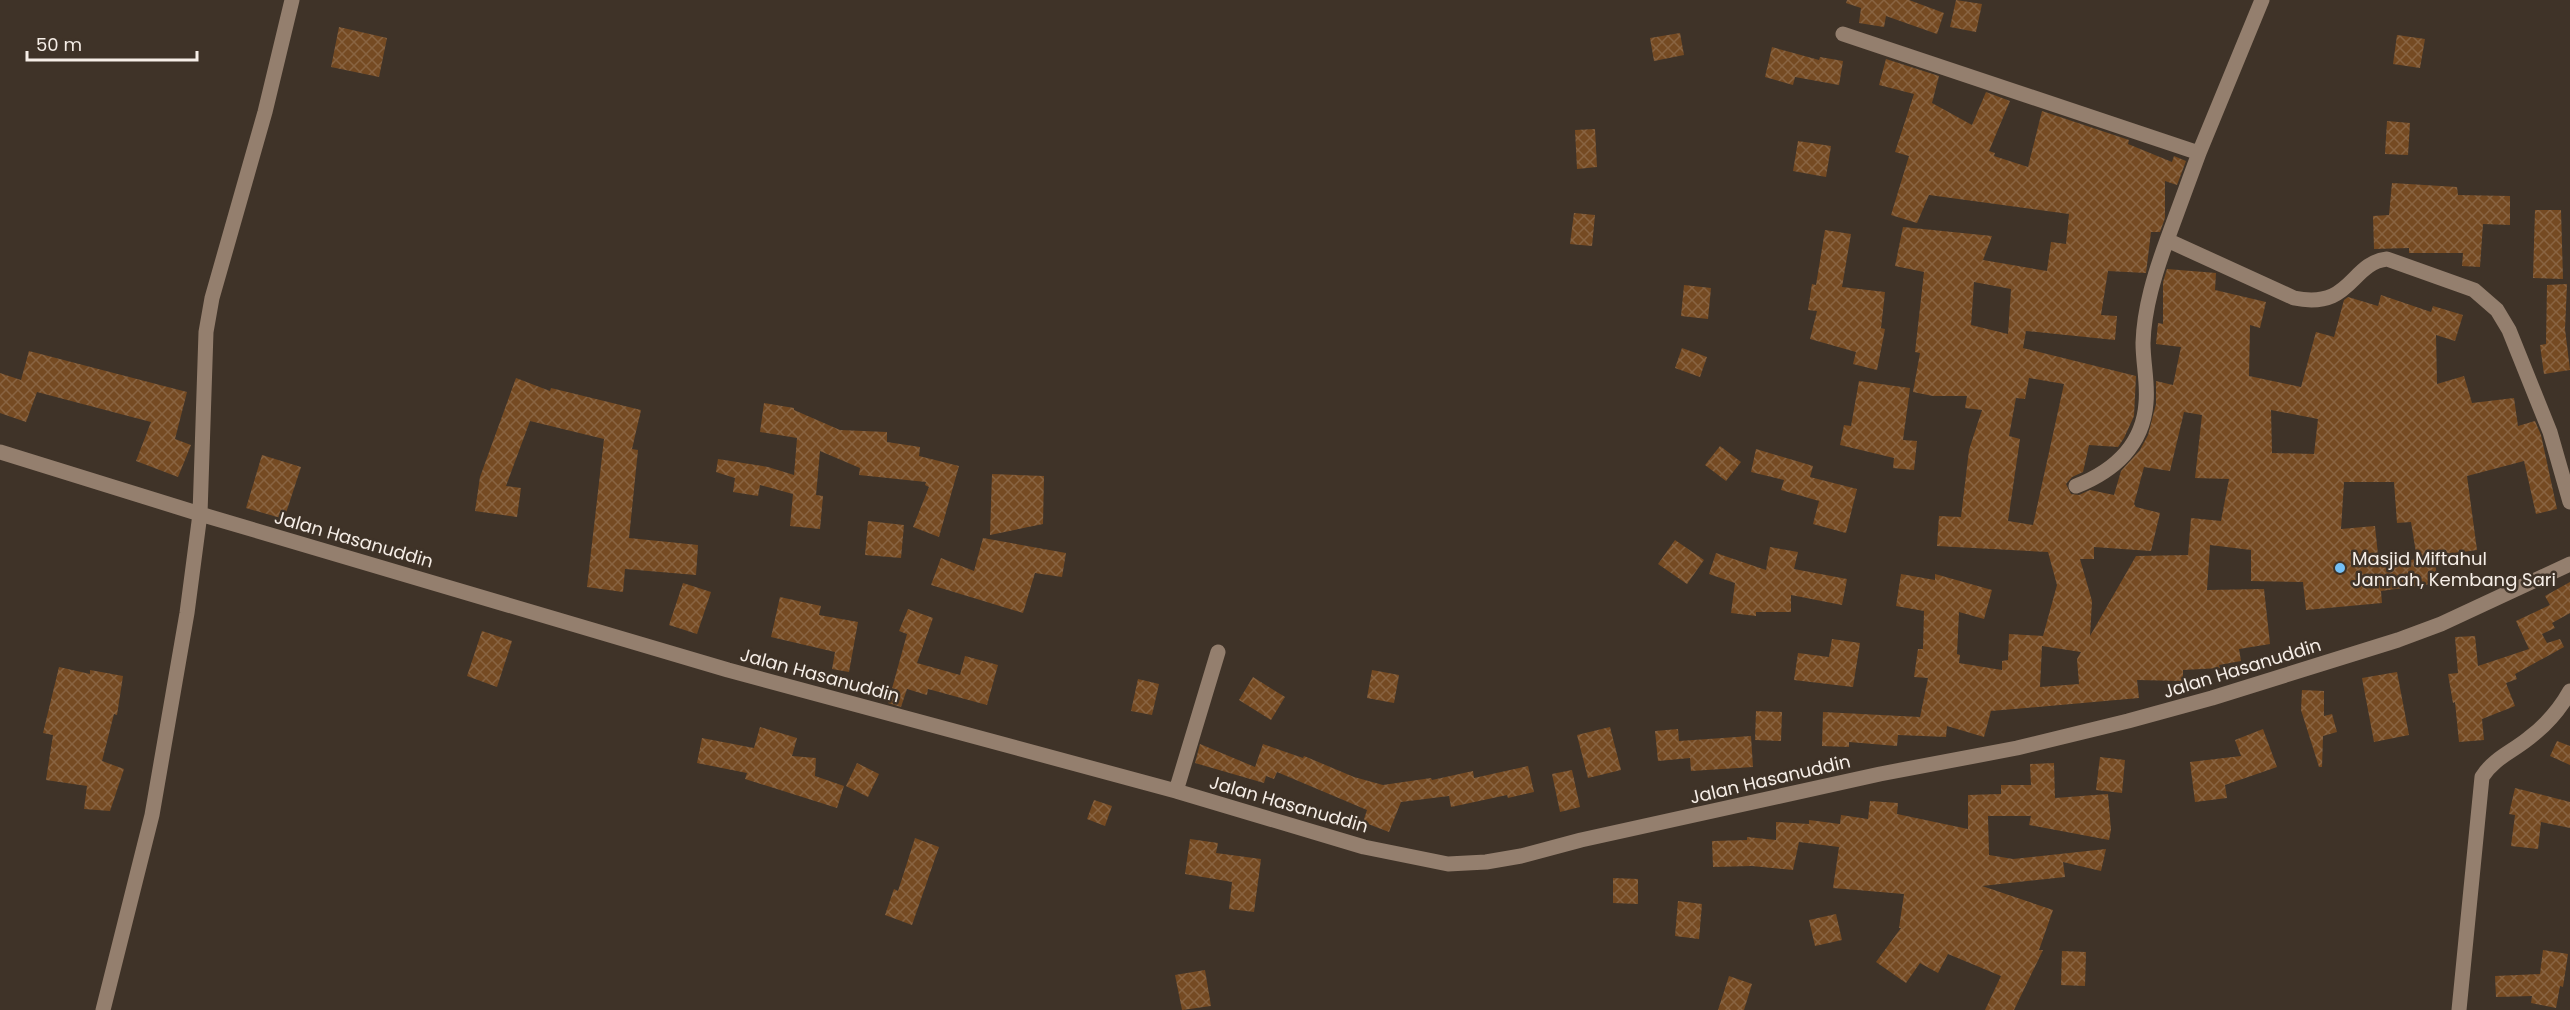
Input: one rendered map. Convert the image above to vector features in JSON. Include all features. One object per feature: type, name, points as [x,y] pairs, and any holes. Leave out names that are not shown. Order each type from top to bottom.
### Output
[{"type":"street","points":[[103,1010],[152,815],[187,613],[200,514],[206,332],[212,298],[265,112],[292,0]]},
{"type":"street","points":[[2076,486],[2101,474],[2123,457],[2131,449],[2143,421],[2146,403],[2143,344],[2146,316],[2156,270],[2199,153],[2262,0]]},
{"type":"street","points":[[1843,34],[2199,153]]},
{"type":"street","points":[[2167,240],[2294,298],[2310,301],[2338,294],[2376,261],[2387,259],[2474,290],[2497,310],[2509,330],[2550,432],[2570,502]]},
{"type":"street","name":"Jalan Hasanuddin","points":[[0,452],[200,514],[728,670],[1176,791],[1364,847],[1448,864],[1486,862],[1521,856],[1581,840],[1880,774],[2017,748],[2128,721],[2398,640],[2495,600],[2570,564]]},
{"type":"street","points":[[1176,791],[1218,652]]},
{"type":"street","points":[[2459,1010],[2482,777],[2490,765],[2529,739],[2554,715],[2570,691]]},
{"type":"building","points":[[1847,0],[1909,0],[1944,13],[1937,34],[1886,16],[1884,27],[1859,23],[1861,8],[1846,3]]},
{"type":"building","points":[[1956,0],[1982,4],[1976,32],[1950,27]]},
{"type":"building","points":[[339,27],[387,38],[379,77],[331,67]]},
{"type":"building","points":[[1680,33],[1684,55],[1654,61],[1650,38]]},
{"type":"building","points":[[2397,35],[2425,39],[2420,68],[2393,64]]},
{"type":"building","points":[[1772,47],[1819,60],[1820,57],[1843,61],[1839,85],[1795,77],[1793,85],[1765,77]]},
{"type":"building","points":[[1886,59],[1939,76],[1932,103],[1972,125],[1986,92],[2010,101],[1989,151],[1995,153],[1994,156],[2028,167],[2042,111],[2129,140],[2128,144],[2172,162],[2174,156],[2186,161],[2177,185],[2165,181],[2165,218],[2160,232],[2151,232],[2146,273],[2108,271],[2101,315],[2117,316],[2115,340],[2026,331],[2023,348],[2136,376],[2134,416],[2124,438],[2118,447],[2089,445],[2083,472],[2072,477],[2066,484],[2071,494],[2079,495],[2090,490],[2114,495],[2121,471],[2140,450],[2148,435],[2156,404],[2156,381],[2173,385],[2181,347],[2156,344],[2158,323],[2163,324],[2163,282],[2167,269],[2216,273],[2215,290],[2266,302],[2260,328],[2250,325],[2249,376],[2301,387],[2316,332],[2334,337],[2344,300],[2348,297],[2378,306],[2381,295],[2431,312],[2433,306],[2463,315],[2455,341],[2436,335],[2437,384],[2464,376],[2472,403],[2514,398],[2518,426],[2535,421],[2541,435],[2557,509],[2536,514],[2524,461],[2467,476],[2477,550],[2434,556],[2438,583],[2381,591],[2382,603],[2306,610],[2303,582],[2251,581],[2251,550],[2210,545],[2207,590],[2264,589],[2270,644],[2239,649],[2241,661],[2219,665],[2220,668],[2183,670],[2183,681],[2137,680],[2139,698],[1991,711],[1984,737],[1947,726],[1946,737],[1898,735],[1897,746],[1849,742],[1849,747],[1822,746],[1823,712],[1920,717],[1928,678],[1914,677],[1918,649],[1923,649],[1924,611],[1896,606],[1901,574],[1935,580],[1935,574],[1992,590],[1984,619],[1959,612],[1957,654],[1960,655],[1959,663],[2002,670],[2002,661],[2008,660],[2009,634],[2043,636],[2057,585],[2048,552],[1937,546],[1939,516],[1961,517],[1969,450],[1982,410],[1965,408],[1967,396],[1933,396],[1913,392],[1920,353],[1915,352],[1924,272],[1895,266],[1903,227],[1992,236],[1983,260],[2047,271],[2051,242],[2066,244],[2069,214],[1929,195],[1917,223],[1891,215],[1909,156],[1895,152],[1914,94],[1879,85]],"holes":[[[1974,282],[2011,289],[2008,334],[1971,325]],[[2029,378],[2064,384],[2033,525],[2008,521],[2020,439],[2009,436],[2016,398],[2025,399]],[[2271,410],[2318,419],[2314,454],[2272,453]],[[2184,412],[2202,415],[2195,478],[2229,479],[2221,521],[2191,518],[2188,555],[2136,556],[2090,636],[2092,601],[2080,559],[2094,559],[2094,547],[2151,551],[2160,513],[2136,507],[2134,504],[2144,467],[2170,471]],[[2344,482],[2394,482],[2397,523],[2411,522],[2417,559],[2379,565],[2375,526],[2341,529]],[[2042,646],[2081,652],[2077,659],[2079,684],[2040,687]]]},
{"type":"building","points":[[2387,121],[2410,123],[2408,155],[2385,154]]},
{"type":"building","points":[[1595,129],[1597,167],[1577,169],[1575,130]]},
{"type":"building","points":[[1798,141],[1831,146],[1826,177],[1793,171]]},
{"type":"building","points":[[2392,183],[2457,187],[2458,195],[2510,196],[2510,225],[2483,224],[2480,267],[2462,266],[2463,253],[2409,253],[2409,248],[2374,249],[2373,216],[2389,215]]},
{"type":"building","points":[[2535,210],[2561,210],[2563,279],[2533,278]]},
{"type":"building","points":[[1574,213],[1595,215],[1592,246],[1570,244]]},
{"type":"building","points":[[1825,230],[1851,234],[1842,287],[1885,292],[1881,328],[1885,329],[1877,370],[1853,364],[1856,352],[1810,339],[1817,311],[1808,310],[1812,284],[1816,285]]},
{"type":"building","points":[[2567,284],[2565,329],[2570,370],[2544,374],[2540,345],[2546,344],[2547,285]]},
{"type":"building","points":[[1684,285],[1711,288],[1708,319],[1681,316]]},
{"type":"building","points":[[1682,348],[1707,357],[1700,377],[1675,368]]},
{"type":"building","points":[[29,351],[187,392],[175,439],[191,445],[178,477],[136,461],[151,422],[37,392],[26,422],[0,413],[0,373],[21,380]]},
{"type":"building","points":[[516,378],[550,391],[551,388],[641,410],[632,449],[638,450],[629,538],[698,545],[696,575],[625,569],[623,592],[587,587],[604,439],[530,421],[506,486],[521,488],[517,517],[475,511],[480,477]]},
{"type":"building","points":[[1859,381],[1910,388],[1903,440],[1917,441],[1914,470],[1893,468],[1894,458],[1840,445],[1844,425],[1851,426]]},
{"type":"building","points":[[764,403],[794,408],[794,410],[840,430],[887,432],[887,442],[920,447],[919,456],[959,466],[939,537],[913,527],[929,487],[925,485],[926,482],[859,475],[860,468],[820,451],[816,495],[823,496],[820,529],[790,526],[793,494],[760,485],[758,496],[733,492],[735,478],[716,472],[718,459],[768,467],[794,475],[797,438],[760,432]]},
{"type":"building","points":[[1720,446],[1741,462],[1726,481],[1705,465]]},
{"type":"building","points":[[1756,449],[1813,466],[1810,477],[1857,489],[1846,533],[1813,524],[1819,501],[1781,490],[1784,480],[1751,472]]},
{"type":"building","points":[[262,455],[301,467],[284,519],[246,508]]},
{"type":"building","points":[[992,474],[1044,476],[1043,524],[990,535]]},
{"type":"building","points":[[868,521],[904,525],[901,558],[865,555]]},
{"type":"building","points":[[983,538],[1066,553],[1062,577],[1035,573],[1023,613],[931,585],[941,558],[974,571]]},
{"type":"building","points":[[1675,540],[1704,560],[1687,584],[1658,564]]},
{"type":"building","points":[[1770,547],[1798,552],[1794,569],[1847,579],[1842,605],[1791,595],[1791,612],[1756,612],[1756,616],[1731,613],[1735,583],[1709,574],[1716,553],[1766,570]]},
{"type":"building","points":[[2570,582],[2570,613],[2552,623],[2555,628],[2542,634],[2547,643],[2560,639],[2564,647],[2515,674],[2517,679],[2506,683],[2515,706],[2482,719],[2484,740],[2459,742],[2455,702],[2453,703],[2448,674],[2458,673],[2455,637],[2475,636],[2478,666],[2529,649],[2516,621],[2550,605],[2545,596]]},
{"type":"building","points":[[683,583],[711,592],[697,634],[669,625]]},
{"type":"building","points":[[780,597],[821,606],[819,615],[858,622],[849,672],[832,669],[835,652],[771,637]]},
{"type":"building","points":[[908,609],[933,618],[917,663],[960,675],[965,656],[998,665],[987,705],[928,689],[927,695],[907,689],[901,707],[888,703],[907,634],[899,631]]},
{"type":"building","points":[[482,631],[512,641],[497,687],[467,676]]},
{"type":"building","points":[[1832,639],[1860,643],[1853,687],[1794,680],[1798,653],[1829,657]]},
{"type":"building","points":[[59,667],[90,674],[90,670],[123,676],[117,715],[114,714],[102,761],[124,769],[110,811],[84,809],[87,786],[46,780],[53,735],[43,733]]},
{"type":"building","points":[[1372,670],[1399,675],[1394,703],[1367,698]]},
{"type":"building","points":[[2397,672],[2409,735],[2374,742],[2362,678]]},
{"type":"building","points":[[1253,677],[1285,697],[1271,720],[1239,700]]},
{"type":"building","points":[[1138,679],[1159,684],[1152,715],[1131,711]]},
{"type":"building","points":[[2302,690],[2324,691],[2324,716],[2332,714],[2337,732],[2323,736],[2322,767],[2319,767],[2301,710]]},
{"type":"building","points":[[1756,711],[1782,712],[1781,741],[1755,740]]},
{"type":"building","points":[[760,727],[797,738],[792,756],[816,758],[815,776],[844,786],[837,808],[745,779],[747,773],[697,763],[702,738],[754,748]]},
{"type":"building","points":[[1610,727],[1621,770],[1588,778],[1577,735]]},
{"type":"building","points":[[1678,729],[1679,741],[1751,736],[1753,767],[1691,771],[1690,758],[1658,761],[1655,731]]},
{"type":"building","points":[[2263,729],[2277,767],[2225,785],[2227,798],[2195,802],[2190,762],[2241,756],[2235,740]]},
{"type":"building","points":[[2557,741],[2570,746],[2570,765],[2550,756]]},
{"type":"building","points":[[1200,744],[1255,767],[1263,744],[1303,758],[1304,756],[1354,777],[1383,785],[1431,778],[1432,780],[1473,771],[1474,778],[1528,766],[1534,792],[1508,798],[1507,795],[1451,807],[1449,796],[1401,802],[1389,832],[1363,822],[1367,810],[1277,772],[1274,779],[1266,776],[1264,783],[1195,763]]},
{"type":"building","points":[[2100,757],[2125,760],[2122,793],[2096,790]]},
{"type":"building","points":[[857,763],[879,774],[868,797],[846,786]]},
{"type":"building","points":[[2054,763],[2055,798],[2108,794],[2111,830],[2109,840],[2029,825],[2031,816],[1988,816],[1989,855],[2013,859],[2106,849],[2101,871],[2063,862],[2065,877],[1982,886],[2053,910],[2039,950],[2043,950],[2014,1010],[1985,1010],[2001,976],[1948,954],[1938,973],[1920,963],[1906,983],[1876,962],[1901,928],[1899,928],[1904,894],[1833,888],[1839,847],[1799,842],[1793,870],[1752,866],[1713,867],[1712,841],[1747,840],[1747,837],[1776,840],[1776,822],[1809,824],[1809,820],[1840,824],[1841,815],[1868,819],[1870,801],[1898,803],[1897,814],[1968,829],[1968,795],[2001,794],[2001,785],[2031,785],[2030,764]]},
{"type":"building","points":[[1572,770],[1580,807],[1560,812],[1552,774]]},
{"type":"building","points":[[2515,788],[2570,802],[2570,828],[2541,822],[2538,849],[2511,846],[2515,815],[2509,814]]},
{"type":"building","points":[[1094,800],[1112,806],[1105,826],[1087,819]]},
{"type":"building","points":[[915,838],[939,847],[912,925],[885,915],[894,889],[898,891]]},
{"type":"building","points":[[1190,839],[1218,843],[1216,853],[1261,859],[1254,912],[1229,909],[1232,882],[1185,874]]},
{"type":"building","points":[[1613,878],[1638,879],[1638,904],[1613,903]]},
{"type":"building","points":[[1678,901],[1702,904],[1699,939],[1675,936]]},
{"type":"building","points":[[1836,914],[1842,940],[1815,946],[1809,920]]},
{"type":"building","points":[[2543,950],[2568,954],[2563,987],[2560,986],[2556,1008],[2531,1003],[2532,996],[2496,997],[2495,976],[2540,974]]},
{"type":"building","points":[[2062,951],[2086,952],[2085,986],[2061,985]]},
{"type":"building","points":[[1205,970],[1211,1006],[1182,1010],[1175,975]]},
{"type":"building","points":[[1729,976],[1752,984],[1744,1010],[1718,1010]]},
{"type":"place","name":"Masjid Miftahul Jannah, Kembang Sari","points":[[2340,568]]}]
